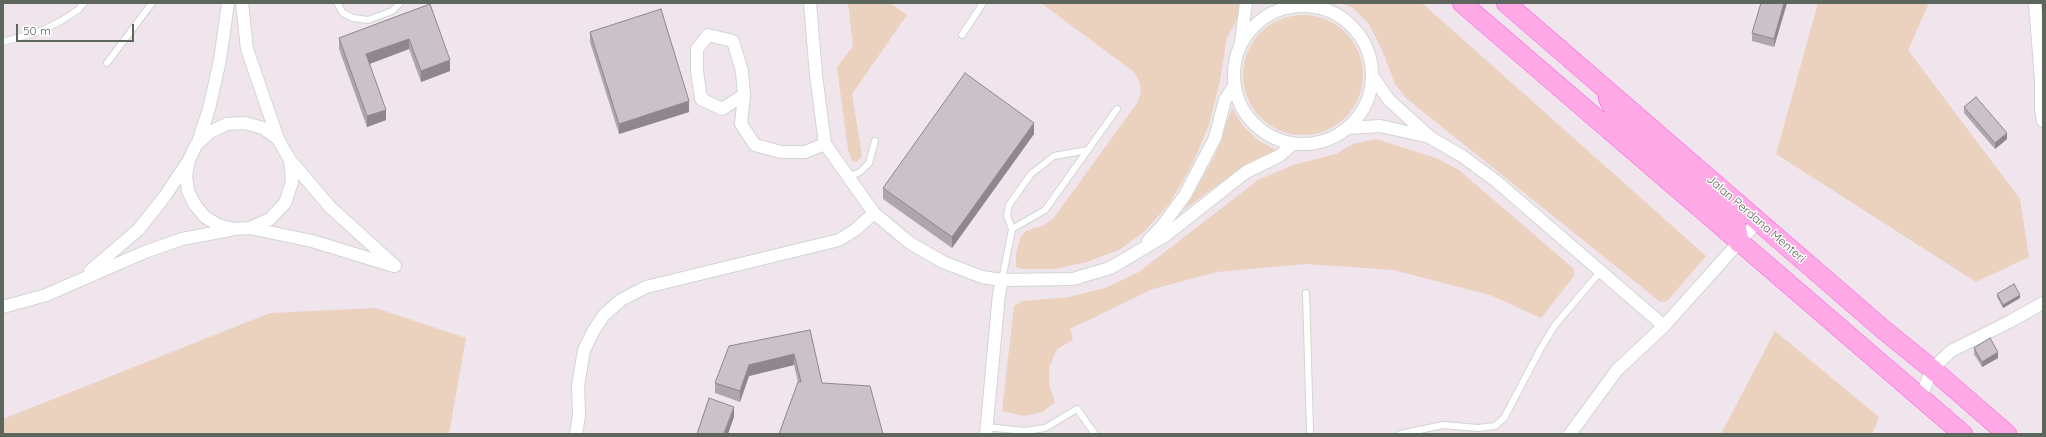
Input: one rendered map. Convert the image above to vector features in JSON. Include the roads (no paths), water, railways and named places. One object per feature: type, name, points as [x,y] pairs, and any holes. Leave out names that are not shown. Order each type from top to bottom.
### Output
[{"type":"main road","points":[[1462,3],[1739,243],[1963,434]]},
{"type":"main road","name":"Jalan Perdana Menteri","points":[[1506,3],[1885,331],[1932,369],[2007,434]]},
{"type":"main road","points":[[1601,85],[1616,115],[1735,219],[1739,243]]},
{"type":"street","points":[[79,281],[139,229],[165,196],[189,160],[209,109],[220,60],[228,3]]},
{"type":"street","points":[[3,307],[46,296],[145,252],[182,239],[233,229],[250,228],[312,241],[395,266],[330,207],[290,160],[278,139],[246,49],[242,3]]},
{"type":"street","points":[[810,3],[816,75],[825,144],[874,213],[910,243],[943,262],[982,277],[1002,280],[1073,279],[1110,268],[1166,235],[1246,172],[1279,156],[1293,144]]},
{"type":"street","points":[[1241,43],[1256,24],[1276,10],[1298,4],[1322,8],[1343,17],[1359,34],[1370,54],[1373,77],[1369,96],[1361,113],[1348,128],[1332,139],[1319,142],[1293,144],[1272,138],[1254,125],[1241,107],[1234,86],[1234,64],[1241,43],[1246,3]]},
{"type":"street","points":[[2035,3],[2043,121]]},
{"type":"street","points":[[744,95],[722,109],[701,99],[697,71],[697,49],[708,35],[733,41],[742,70],[744,95],[741,124],[755,145],[781,152],[805,152],[825,144]]},
{"type":"street","points":[[1373,77],[1389,100],[1431,138],[1462,156],[1496,181],[1664,326]]},
{"type":"street","points":[[1134,255],[1163,225],[1185,195],[1215,138],[1225,100],[1234,86]]},
{"type":"street","points":[[196,145],[210,132],[227,124],[245,123],[263,128],[278,139]]},
{"type":"street","points":[[1348,128],[1380,126],[1431,138]]},
{"type":"street","points":[[189,160],[186,175],[188,191],[195,205],[205,217],[218,225],[233,229]]},
{"type":"street","points":[[250,228],[270,220],[285,203],[292,182],[290,160]]},
{"type":"street","points":[[576,434],[579,415],[578,386],[584,350],[594,330],[604,315],[621,300],[646,286],[839,240],[855,230],[874,213]]},
{"type":"street","points":[[1570,434],[1618,370],[1664,326],[1758,221]]},
{"type":"street","points":[[986,431],[999,294],[1002,280]]},
{"type":"street","points":[[1921,397],[1932,369],[1951,352],[2043,303]]},
{"type":"lane","points":[[3,42],[40,31],[61,21],[78,10],[84,3]]},
{"type":"lane","points":[[107,63],[152,3]]},
{"type":"lane","points":[[337,3],[343,13],[353,18],[368,20],[392,10],[400,3]]},
{"type":"lane","points":[[962,35],[983,3]]},
{"type":"lane","points":[[1012,228],[1045,210],[1117,109]]},
{"type":"lane","points":[[849,176],[860,172],[869,163],[875,141]]},
{"type":"lane","points":[[1002,280],[1012,228],[1007,216],[1009,205],[1031,174],[1054,156],[1088,150]]},
{"type":"lane","points":[[1400,434],[1421,428],[1443,425],[1478,428],[1495,426],[1504,418],[1541,348],[1555,325],[1600,272]]},
{"type":"lane","points":[[1306,294],[1310,430]]},
{"type":"lane","points":[[986,431],[1025,431],[1045,428],[1077,409],[1095,434]]}]
